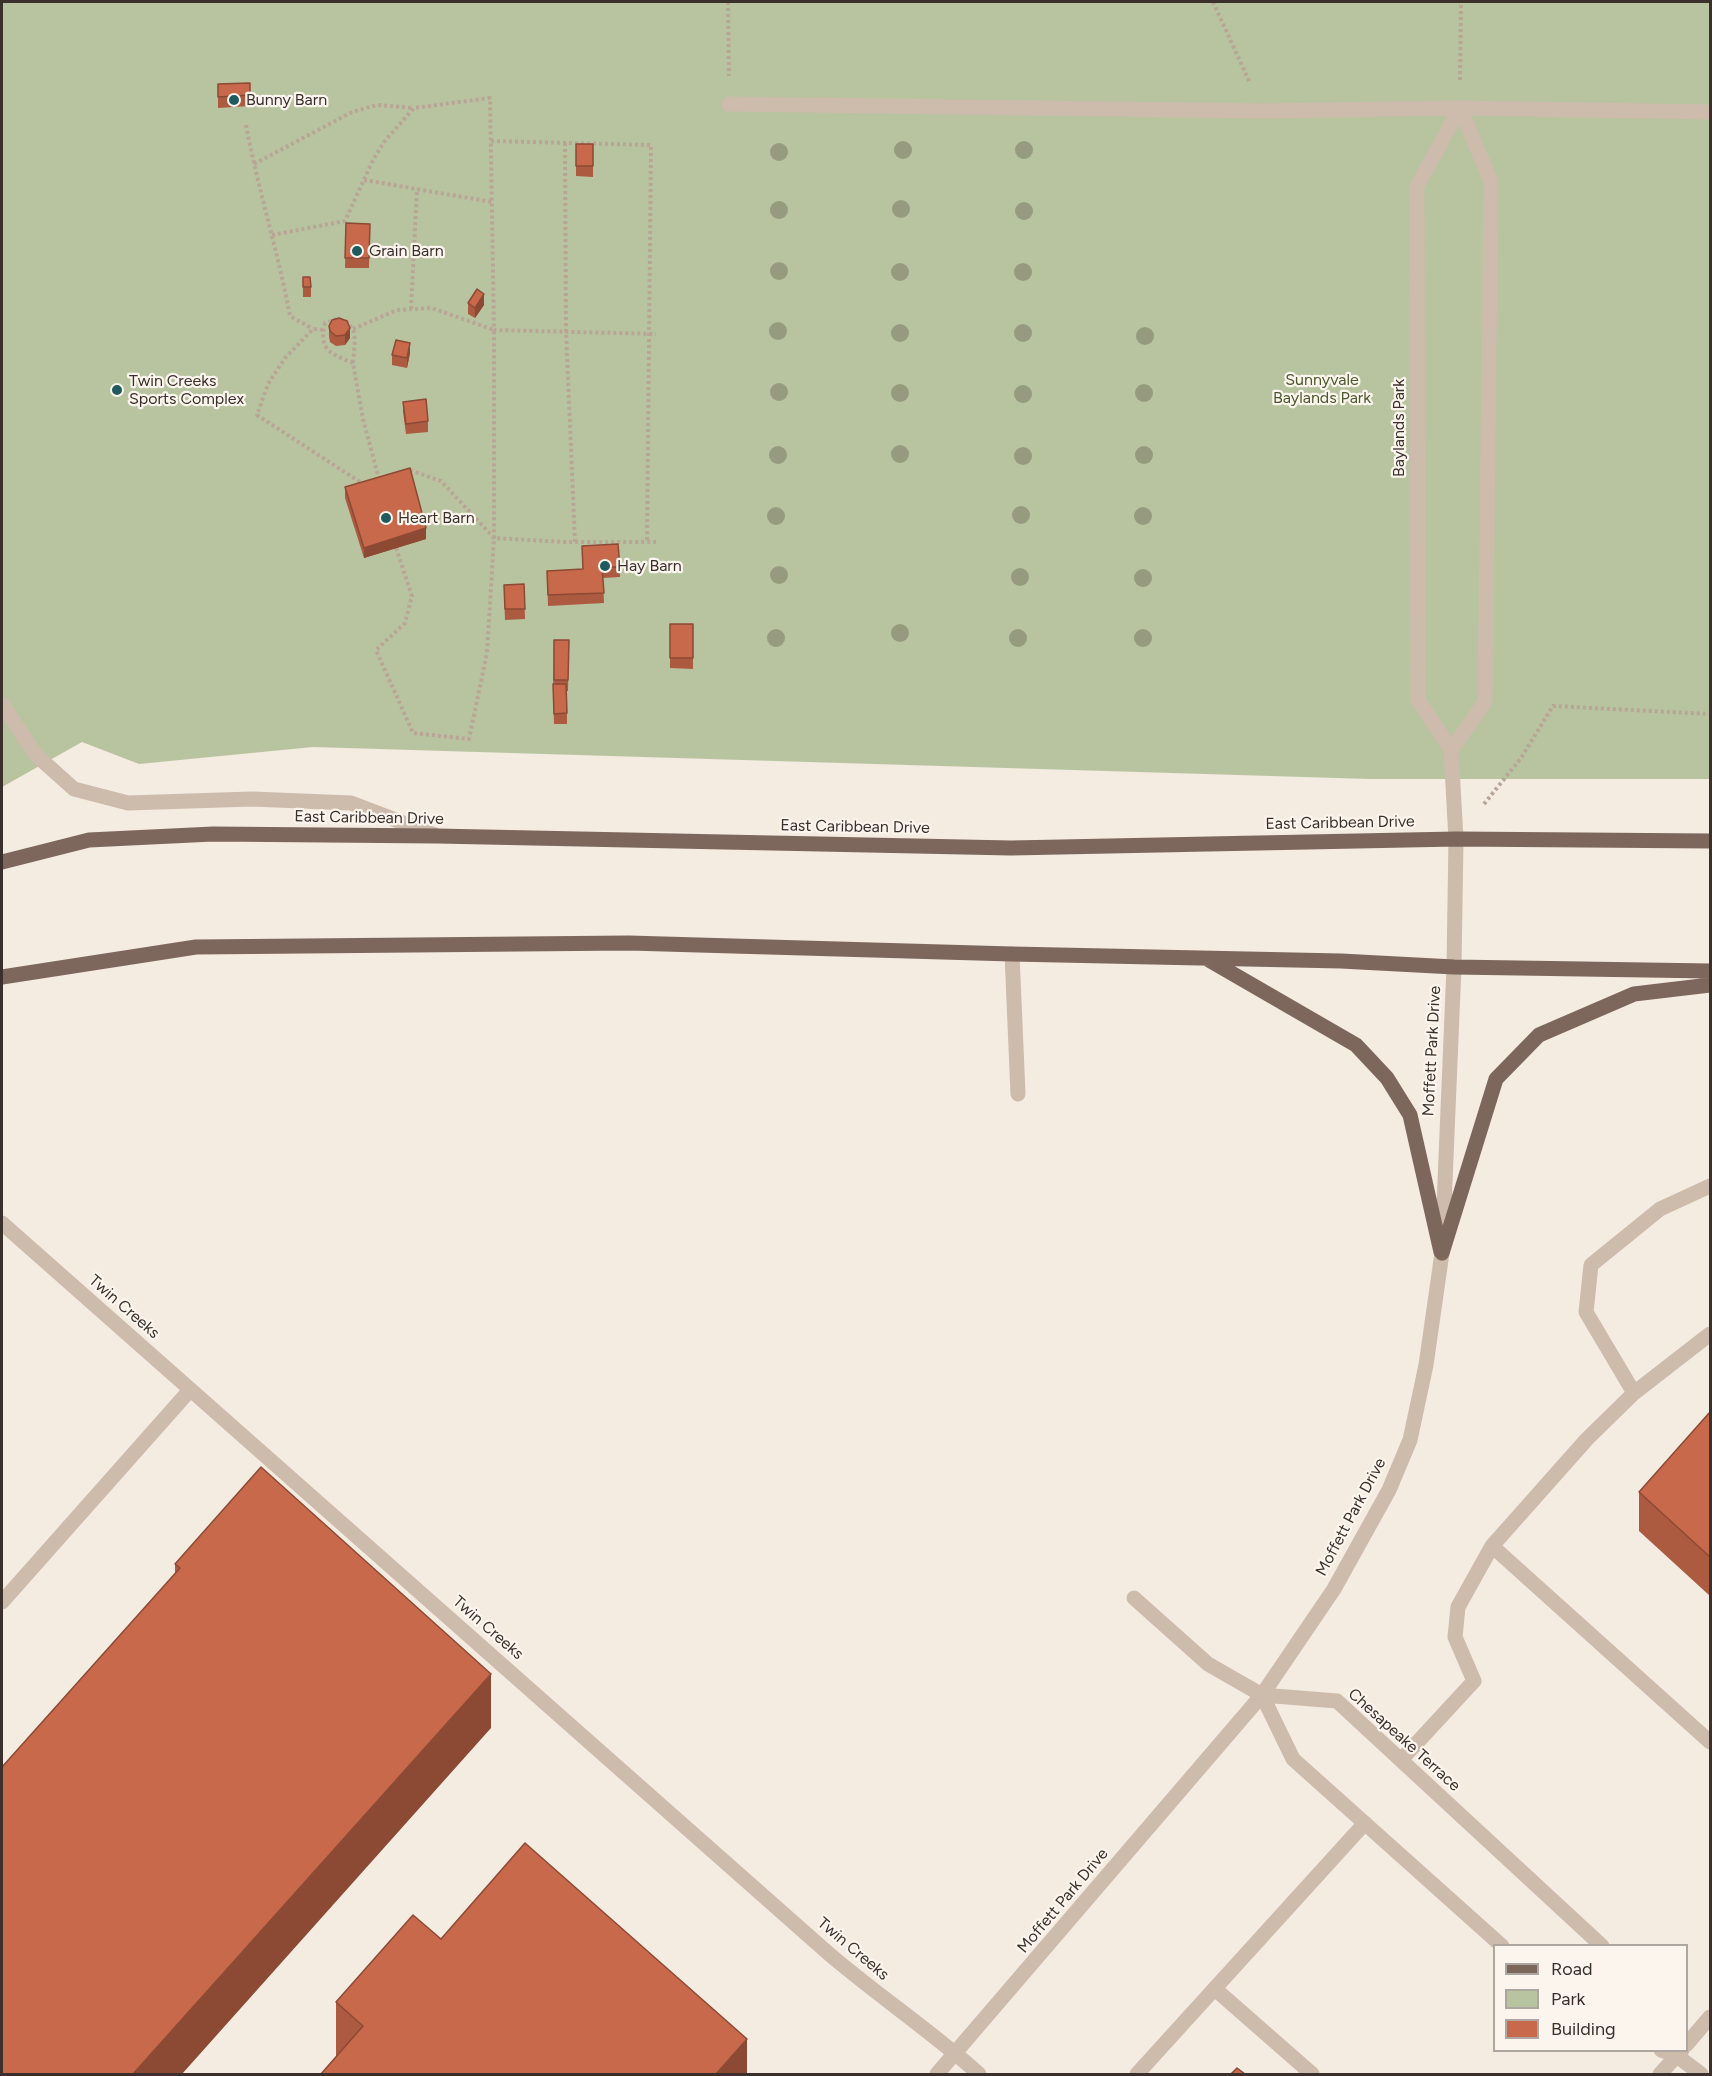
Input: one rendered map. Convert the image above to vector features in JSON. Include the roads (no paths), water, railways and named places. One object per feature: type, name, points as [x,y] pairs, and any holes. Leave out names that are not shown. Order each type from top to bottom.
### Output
[{"type":"main road","name":"East Caribbean Drive","points":[[2,862],[90,840],[213,834],[437,836],[1011,848],[1456,839],[1710,841]]},
{"type":"main road","points":[[2,977],[196,947],[629,943],[1341,961],[1454,967],[1710,970]]},
{"type":"main road","points":[[1206,958],[1356,1045],[1387,1078],[1410,1115],[1442,1253]]},
{"type":"main road","points":[[1442,1253],[1496,1079],[1539,1035],[1634,994],[1710,985]]},
{"type":"street","points":[[729,104],[1263,111],[1460,108],[1710,112]]},
{"type":"street","points":[[1456,839],[1451,750],[1485,702],[1491,182],[1460,108]]},
{"type":"street","name":"Baylands Park","points":[[1451,750],[1418,700],[1417,186],[1460,108]]},
{"type":"street","points":[[2,704],[36,755],[74,789],[128,803],[252,799],[351,803],[437,836]]},
{"type":"street","name":"Moffett Park Drive","points":[[937,2074],[957,2054],[1262,1695],[1334,1589],[1389,1490],[1410,1440],[1426,1365],[1442,1253],[1454,967],[1456,839]]},
{"type":"street","points":[[1012,954],[1018,1094]]},
{"type":"street","points":[[1634,1393],[1586,1312],[1591,1265],[1660,1209],[1710,1186]]},
{"type":"street","name":"Twin Creeks","points":[[2,1223],[828,1953],[868,1987],[957,2054],[979,2074]]},
{"type":"street","points":[[1401,1760],[1474,1681],[1455,1637],[1458,1606],[1492,1546],[1587,1439],[1634,1393],[1710,1334]]},
{"type":"street","points":[[2,1602],[190,1390]]},
{"type":"street","points":[[1492,1546],[1710,1742]]},
{"type":"street","points":[[1134,1598],[1208,1664],[1262,1695],[1293,1759],[1500,1944]]},
{"type":"street","name":"Chesapeake Terrace","points":[[1262,1695],[1337,1701],[1600,1944]]},
{"type":"street","points":[[1137,2074],[1365,1823]]},
{"type":"street","points":[[1215,1989],[1312,2074]]},
{"type":"street","points":[[1688,2041],[1710,2017]]},
{"type":"street","points":[[1660,2074],[1678,2052]]},
{"type":"street","points":[[1682,2052],[1701,2074]]},
{"type":"place","name":"Bunny Barn","points":[[234,100]]},
{"type":"place","name":"Grain Barn","points":[[357,251]]},
{"type":"place","name":"Twin Creeks Sports Complex","points":[[117,390]]},
{"type":"place","name":"Heart Barn","points":[[386,518]]},
{"type":"place","name":"Hay Barn","points":[[605,566]]},
{"type":"park label","name":"Sunnyvale Baylands Park","points":[[1322,389]]}]
